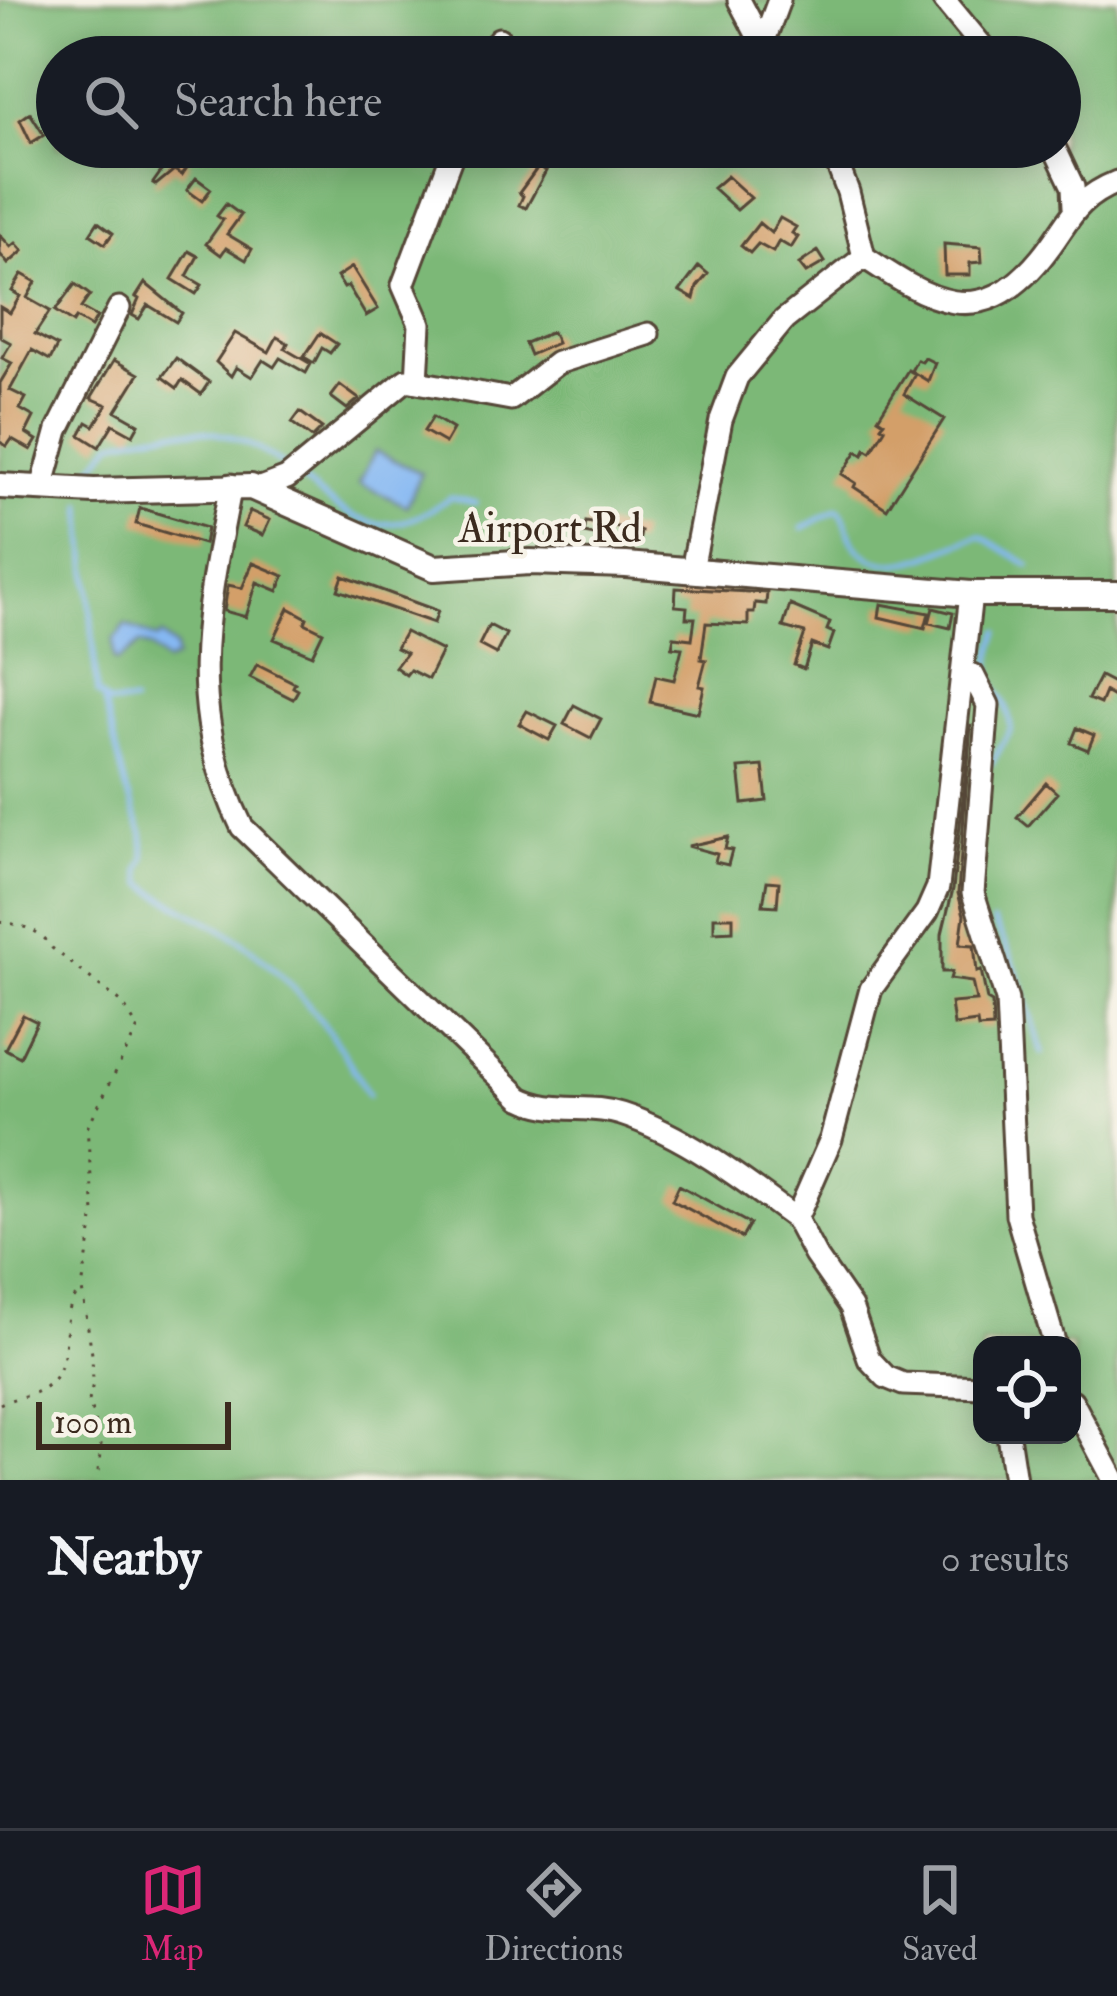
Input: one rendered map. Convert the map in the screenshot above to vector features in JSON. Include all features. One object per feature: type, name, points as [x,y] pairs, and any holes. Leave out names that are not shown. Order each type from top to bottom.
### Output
[{"type":"main road","name":"Airport Rd","points":[[0,486],[94,491],[231,485],[257,489],[434,568],[530,562],[692,570],[971,594],[1117,594]]},
{"type":"street","points":[[739,0],[758,36]]},
{"type":"street","points":[[770,36],[779,0]]},
{"type":"street","points":[[944,0],[974,36]]},
{"type":"street","points":[[417,382],[420,324],[403,285],[447,168]]},
{"type":"street","points":[[839,168],[864,257],[931,297],[959,306],[1005,289],[1040,259],[1074,207],[1117,182]]},
{"type":"street","points":[[1064,168],[1073,187],[1074,207]]},
{"type":"street","points":[[692,570],[721,420],[737,377],[784,320],[864,257]]},
{"type":"street","points":[[42,488],[58,430],[119,308]]},
{"type":"street","points":[[257,489],[293,473],[406,380],[511,399],[557,363],[648,334]]},
{"type":"street","points":[[231,485],[208,603],[202,674],[215,755],[226,796],[242,827],[521,1098],[556,1110],[594,1108],[621,1114],[754,1187],[796,1219],[851,1307],[869,1359],[886,1377],[903,1384],[973,1387]]},
{"type":"street","points":[[796,1219],[832,1139],[871,989],[927,912],[938,887],[971,594]]},
{"type":"street","points":[[962,674],[974,675],[988,706],[974,892],[1006,1000],[1017,1215],[1052,1336]]},
{"type":"street","points":[[1081,1418],[1114,1480]]},
{"type":"street","points":[[1010,1444],[1016,1480]]},
{"type":"path","points":[[0,921],[46,937],[52,948],[122,1003],[138,1028],[87,1128],[94,1213],[82,1289],[85,1326],[91,1339],[89,1401],[101,1445],[97,1480]]},
{"type":"path","points":[[0,1404],[30,1396],[58,1373],[68,1351],[67,1310],[82,1289]]},
{"type":"green space","points":[[0,0],[1117,0],[1117,1480],[0,1480]]},
{"type":"water","points":[[375,451],[421,473],[407,506],[359,483]]},
{"type":"water","points":[[126,625],[157,639],[161,635],[175,647],[176,658],[166,662],[140,644],[118,661],[114,659],[113,640]]},
{"type":"building","points":[[30,113],[36,122],[36,140],[31,143],[20,120]]},
{"type":"building","points":[[164,168],[187,168],[182,175],[174,170],[153,183]]},
{"type":"building","points":[[537,168],[546,171],[526,208],[519,205],[523,196],[519,193]]},
{"type":"building","points":[[727,176],[751,198],[737,210],[713,188]]},
{"type":"building","points":[[196,178],[211,189],[202,201],[187,190]]},
{"type":"building","points":[[226,204],[241,215],[227,234],[252,249],[246,260],[226,248],[221,255],[206,244],[223,220],[217,216]]},
{"type":"building","points":[[780,218],[796,227],[792,233],[798,237],[791,248],[779,241],[773,252],[758,244],[750,253],[741,246],[759,223],[771,233]]},
{"type":"building","points":[[98,222],[113,233],[105,244],[90,234]]},
{"type":"building","points":[[0,235],[23,251],[8,264],[0,254]]},
{"type":"building","points":[[944,244],[981,247],[982,262],[970,263],[970,275],[945,275]]},
{"type":"building","points":[[189,251],[198,256],[187,276],[202,285],[196,294],[172,279]]},
{"type":"building","points":[[818,251],[825,262],[806,273],[799,264]]},
{"type":"building","points":[[699,266],[708,274],[694,299],[680,291]]},
{"type":"building","points":[[352,267],[378,309],[366,316],[337,277]]},
{"type":"building","points":[[22,274],[36,282],[27,298],[50,311],[35,334],[57,346],[50,360],[32,350],[10,390],[26,398],[20,409],[34,417],[26,433],[37,440],[31,450],[12,439],[7,446],[0,442],[0,383],[12,363],[2,358],[11,343],[0,337],[0,307],[10,313],[20,296],[12,291]]},
{"type":"building","points":[[145,283],[182,313],[176,322],[148,305],[139,319],[132,315]]},
{"type":"building","points":[[75,284],[90,295],[81,308],[97,317],[91,327],[76,318],[73,323],[55,311]]},
{"type":"building","points":[[552,332],[557,343],[530,355],[525,343]]},
{"type":"building","points":[[235,333],[269,352],[277,337],[288,343],[285,349],[311,364],[306,373],[280,358],[274,367],[263,360],[252,377],[236,367],[231,376],[216,362]]},
{"type":"building","points":[[320,333],[337,344],[330,353],[322,348],[314,363],[304,357]]},
{"type":"building","points":[[176,358],[209,382],[201,394],[182,380],[177,388],[162,377]]},
{"type":"building","points":[[114,360],[139,374],[116,411],[139,424],[133,435],[113,424],[99,447],[80,435],[87,422],[94,426],[107,405],[91,398]]},
{"type":"building","points":[[917,360],[935,363],[928,381],[911,371]]},
{"type":"building","points":[[908,370],[915,374],[904,394],[944,419],[887,509],[842,474],[857,451],[871,452],[885,429],[878,418]]},
{"type":"building","points":[[340,385],[359,399],[347,409],[331,397]]},
{"type":"building","points":[[300,412],[322,428],[312,438],[292,423]]},
{"type":"building","points":[[433,417],[453,429],[445,443],[424,431]]},
{"type":"building","points":[[140,508],[207,528],[204,544],[136,524]]},
{"type":"building","points":[[250,511],[270,520],[263,535],[243,527]]},
{"type":"building","points":[[586,522],[641,531],[639,543],[584,533]]},
{"type":"building","points":[[253,563],[284,576],[278,591],[257,582],[246,617],[224,611],[228,585],[242,588]]},
{"type":"building","points":[[343,576],[438,611],[434,623],[338,590]]},
{"type":"building","points":[[676,588],[767,593],[766,604],[755,603],[754,613],[748,613],[748,625],[706,623],[701,659],[706,660],[699,686],[704,687],[698,713],[650,702],[656,676],[674,680],[682,648],[672,647],[674,637],[692,639],[695,618],[686,618],[687,607],[675,606]]},
{"type":"building","points":[[881,604],[929,613],[925,628],[879,617]]},
{"type":"building","points":[[790,605],[830,622],[827,630],[834,633],[828,650],[812,644],[804,669],[794,665],[805,633],[783,627]]},
{"type":"building","points":[[289,608],[323,632],[312,655],[274,639]]},
{"type":"building","points":[[933,608],[953,613],[950,628],[929,623]]},
{"type":"building","points":[[489,625],[506,634],[496,654],[479,645]]},
{"type":"building","points":[[405,632],[442,651],[428,679],[410,670],[406,675],[395,667],[406,653],[396,648]]},
{"type":"building","points":[[257,664],[295,683],[298,690],[293,699],[250,677]]},
{"type":"building","points":[[1100,676],[1117,685],[1117,699],[1105,692],[1100,704],[1088,699]]},
{"type":"building","points":[[574,705],[601,719],[591,738],[564,724]]},
{"type":"building","points":[[527,711],[557,726],[549,740],[519,724]]},
{"type":"building","points":[[971,724],[958,893],[964,915],[960,944],[974,945],[977,972],[981,970],[987,1000],[992,1003],[993,1027],[978,1028],[977,1022],[954,1025],[951,1003],[976,1001],[972,982],[950,979],[952,972],[942,972],[942,934],[953,889]]},
{"type":"building","points":[[1077,728],[1094,735],[1088,750],[1071,743]]},
{"type":"building","points":[[763,766],[767,801],[743,804],[739,768]]},
{"type":"building","points":[[1046,783],[1057,793],[1028,826],[1017,817]]},
{"type":"building","points":[[728,837],[725,849],[732,850],[728,865],[715,862],[717,854],[688,846]]},
{"type":"building","points":[[767,881],[779,882],[777,906],[763,905]]},
{"type":"building","points":[[714,917],[733,917],[733,931],[714,932]]},
{"type":"building","points":[[23,1015],[37,1022],[20,1057],[5,1049]]},
{"type":"building","points":[[679,1185],[750,1224],[742,1238],[672,1200]]},
{"type":"waterway","points":[[85,478],[113,442],[162,432],[223,435],[286,467]]},
{"type":"waterway","points":[[299,478],[337,507],[371,522],[407,520],[450,497],[476,503]]},
{"type":"waterway","points":[[83,505],[97,693],[109,704],[133,703]]},
{"type":"waterway","points":[[803,528],[838,509],[854,543],[883,562],[916,560],[981,536],[1029,565]]},
{"type":"waterway","points":[[992,763],[1011,729],[991,677],[999,631]]},
{"type":"waterway","points":[[103,698],[143,834],[143,883],[239,940],[278,973],[328,1030],[368,1095]]},
{"type":"waterway","points":[[993,922],[1016,970],[1042,1053]]}]
